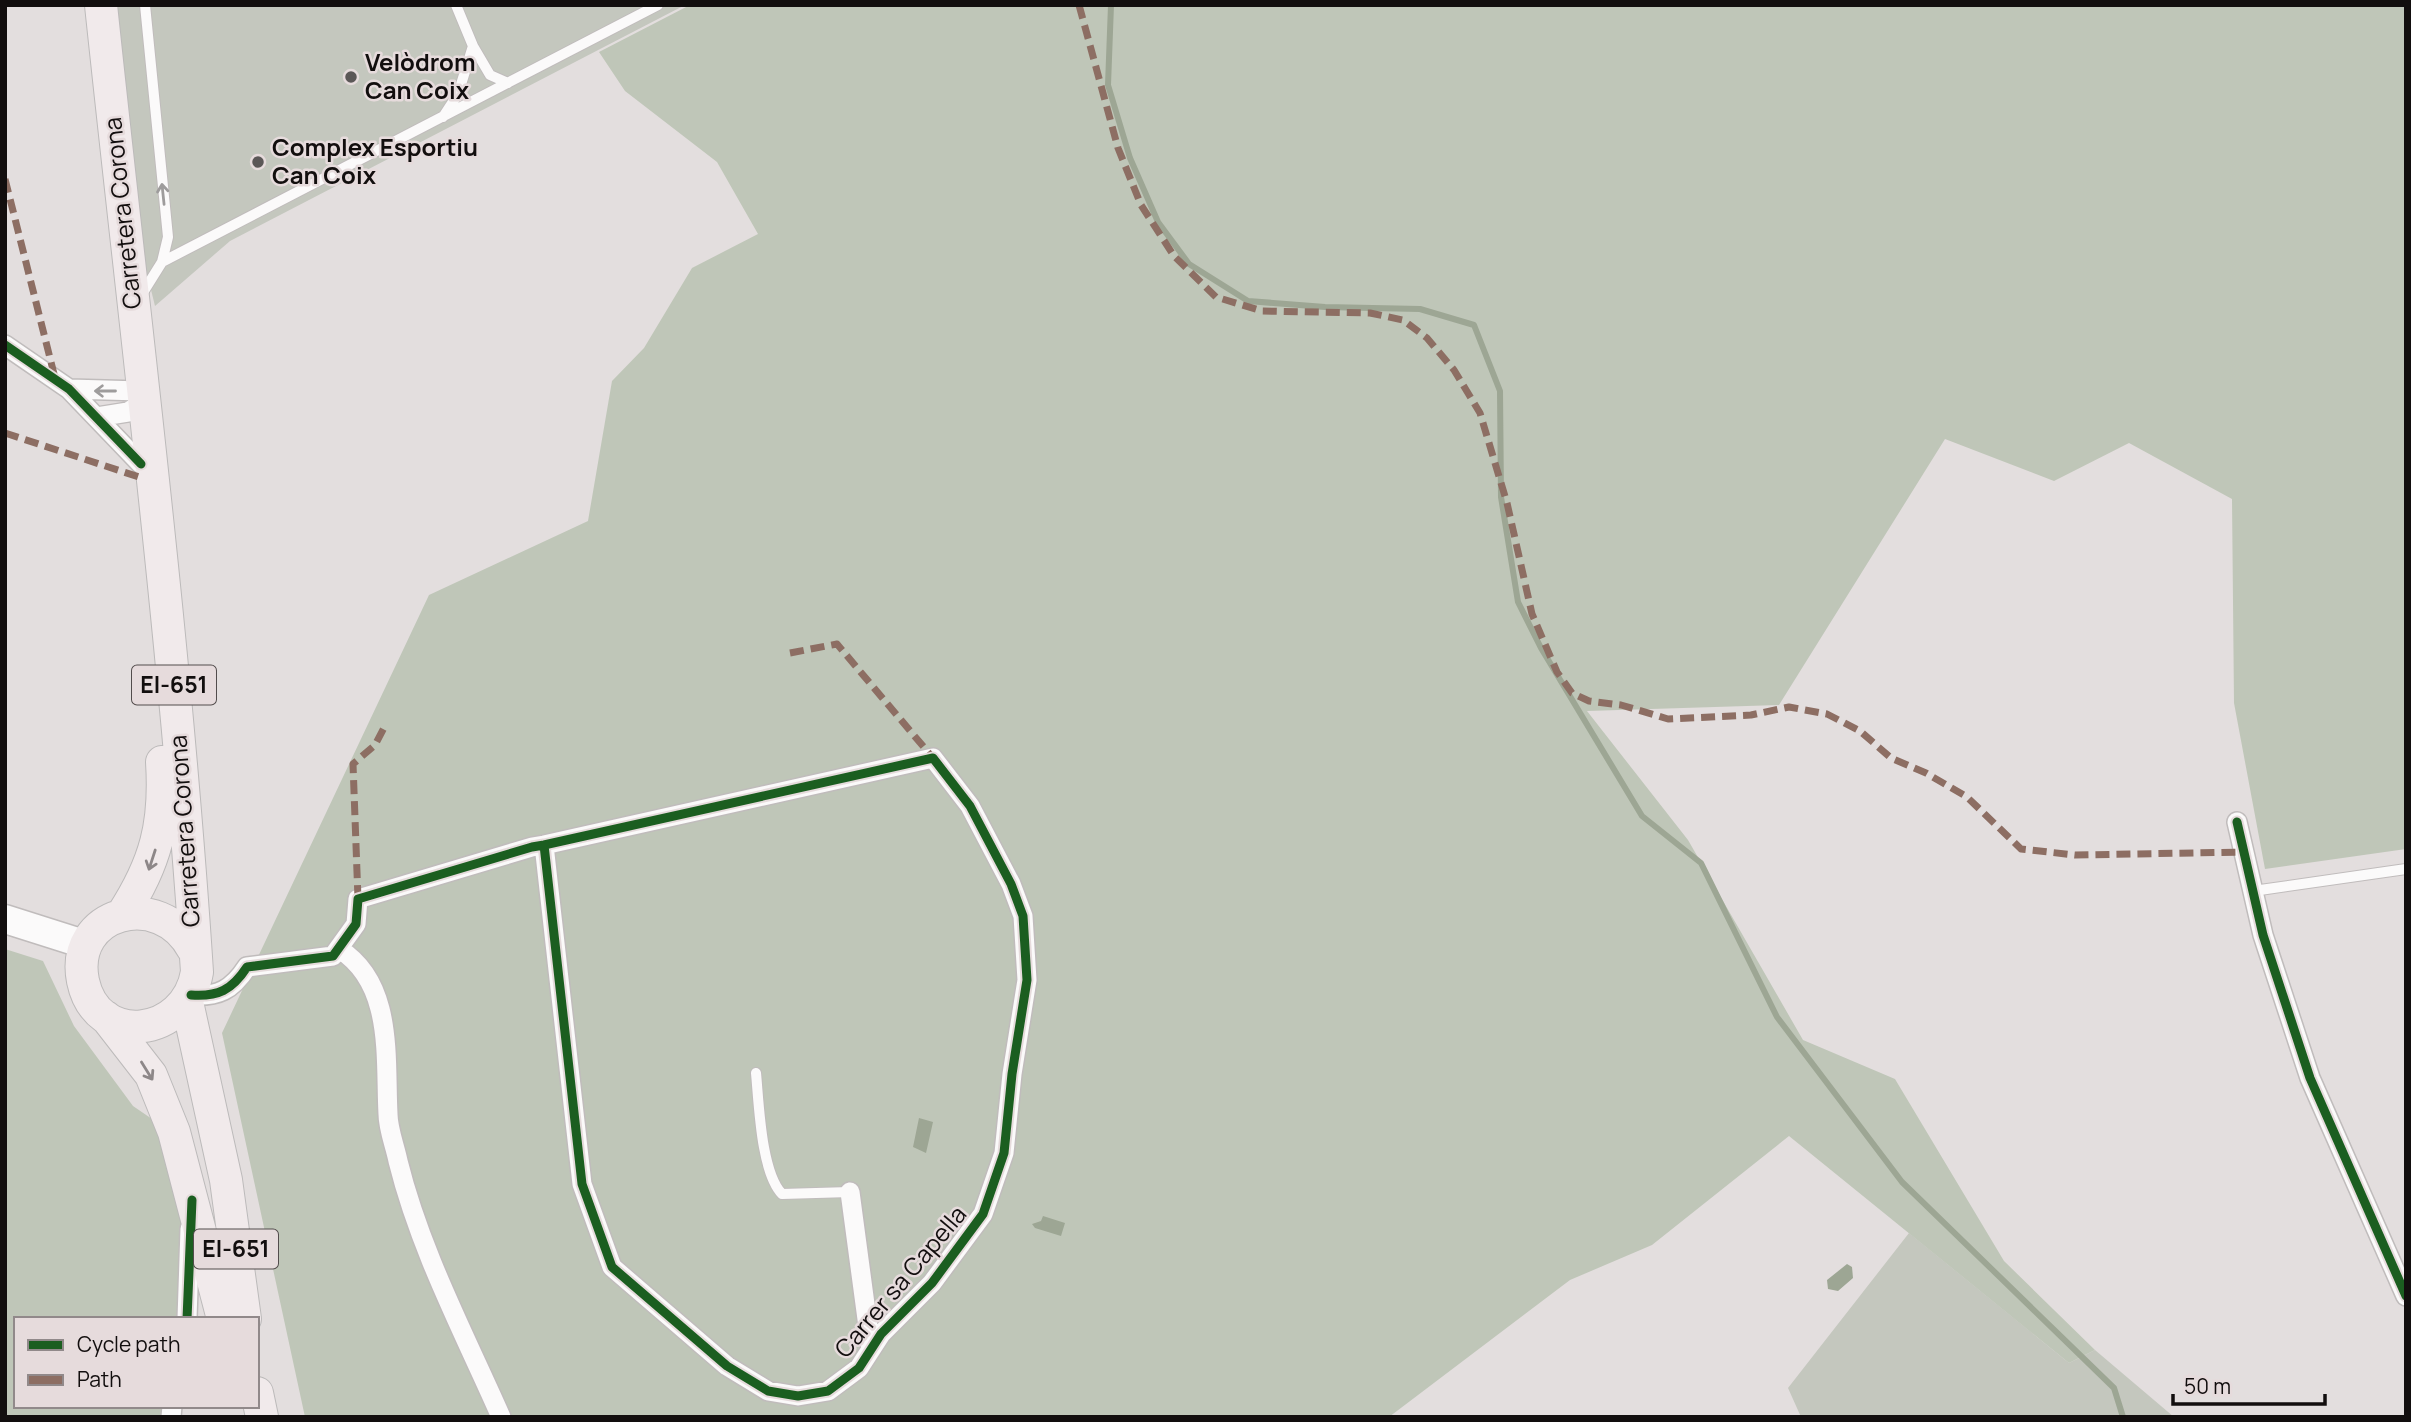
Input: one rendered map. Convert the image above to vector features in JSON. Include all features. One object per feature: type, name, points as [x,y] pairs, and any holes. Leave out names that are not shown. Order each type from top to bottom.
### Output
[{"type":"main road","name":"Carretera Corona","points":[[101,5],[143,405],[155,478],[185,801],[193,949]]},
{"type":"main road","name":"Carretera Corona","points":[[122,915],[152,864],[164,799],[141,464],[143,405]]},
{"type":"main road","points":[[122,915],[144,913],[164,918],[177,926],[193,949]]},
{"type":"main road","name":"EI-651","points":[[122,915],[102,926],[87,945],[82,967],[85,990],[151,1075],[174,1132],[222,1317]]},
{"type":"main road","name":"EI-651","points":[[193,949],[197,972],[189,998],[226,1180],[246,1317]]},
{"type":"main road","points":[[106,1017],[130,1027],[143,1027],[168,1019],[189,998]]},
{"type":"street","points":[[5,345],[69,389],[141,464]]},
{"type":"street","points":[[69,389],[143,405]]},
{"type":"street","points":[[97,417],[128,412],[143,405]]},
{"type":"street","name":"Carrer sa Capella","points":[[339,949],[356,924],[358,899],[544,845],[933,758],[970,806],[1011,884],[1023,916],[1027,980],[1012,1074],[1004,1153],[984,1214],[932,1283],[881,1334],[859,1368],[828,1391],[798,1396],[768,1391],[727,1366],[612,1267],[582,1184],[544,845]]},
{"type":"street","points":[[2237,822],[2263,935],[2310,1078],[2406,1296]]},
{"type":"street","points":[[5,919],[87,945]]},
{"type":"street","points":[[189,998],[219,994],[236,984],[247,967],[333,956],[339,949],[366,971],[375,995],[389,1079],[387,1116],[410,1208],[501,1417]]},
{"type":"street","points":[[850,1192],[871,1349]]},
{"type":"street","points":[[187,1317],[192,1200]]},
{"type":"lane","points":[[133,310],[162,262],[168,237],[145,5]]},
{"type":"lane","points":[[456,5],[473,46],[490,75],[508,83]]},
{"type":"lane","points":[[162,262],[658,5]]},
{"type":"lane","points":[[443,117],[458,94],[473,46]]},
{"type":"lane","points":[[2253,891],[2406,869]]},
{"type":"lane","points":[[756,1073],[761,1123],[774,1185],[782,1194],[850,1192]]},
{"type":"shaded area","name":"Complex Esportiu Can Coix","points":[[115,5],[685,5],[230,241],[155,306],[141,249]]},
{"type":"shaded area","points":[[690,5],[2406,5],[2406,849],[2265,869],[2234,703],[2232,499],[2129,443],[2054,481],[1945,439],[1779,705],[1587,711],[1688,840],[1803,1040],[1895,1079],[2004,1261],[2095,1350],[2069,1363],[1789,1136],[1652,1245],[1570,1280],[1389,1417],[305,1417],[222,1033],[429,595],[588,521],[612,381],[644,348],[692,268],[758,234],[717,162],[625,91],[599,52]]},
{"type":"shaded area","points":[[5,949],[43,961],[74,1026],[133,1106],[171,1132],[191,1212],[185,1317],[14,1317],[14,1408],[171,1408],[169,1417],[5,1417]]},
{"type":"shaded area","points":[[919,1118],[933,1122],[926,1153],[913,1147]]},
{"type":"shaded area","points":[[1043,1216],[1065,1223],[1061,1236],[1035,1228],[1032,1224],[1041,1221]]},
{"type":"shaded area","points":[[1909,1233],[2069,1363],[2095,1350],[2174,1417],[1801,1417],[1788,1388]]},
{"type":"shaded area","points":[[1847,1264],[1852,1267],[1853,1278],[1838,1291],[1828,1289],[1827,1280]]},
{"type":"waterway","points":[[1111,5],[1108,85],[1130,158],[1158,222],[1189,264],[1248,301],[1325,307],[1420,309],[1474,325],[1500,391],[1501,497],[1518,602],[1541,648],[1642,816],[1701,863],[1777,1017],[1902,1182],[2114,1388],[2123,1417]]},
{"type":"marked path","points":[[1079,5],[1118,148],[1141,205],[1174,256],[1216,297],[1262,311],[1370,313],[1403,320],[1427,338],[1454,370],[1480,413],[1507,503],[1532,614],[1557,672],[1572,693],[1589,701],[1621,705],[1668,719],[1751,715],[1789,707],[1827,714],[1860,731],[1891,758],[1926,773],[1967,797],[2021,849],[2075,855],[2244,852]]},
{"type":"marked path","points":[[5,179],[55,378]]},
{"type":"marked path","points":[[5,433],[142,478]]},
{"type":"marked path","points":[[790,653],[837,644],[933,758]]},
{"type":"marked path","points":[[358,899],[353,764],[375,745],[385,726]]},
{"type":"cycle path","points":[[5,345],[69,389],[141,464]]},
{"type":"cycle path","points":[[191,995],[209,995],[224,990],[236,981],[247,967],[333,956],[356,924],[358,899],[532,847],[933,758],[970,806],[1011,884],[1023,916],[1027,980],[1012,1074],[1004,1153],[983,1214],[932,1283],[881,1334],[859,1368],[828,1391],[798,1396],[768,1391],[727,1366],[612,1267],[582,1184],[544,845]]},
{"type":"cycle path","points":[[2237,822],[2263,935],[2310,1078],[2406,1296]]},
{"type":"cycle path","points":[[187,1317],[192,1200]]},
{"type":"place","name":"Velòdrom Can Coix","points":[[351,77]]},
{"type":"place","name":"Complex Esportiu Can Coix","points":[[258,162]]}]
